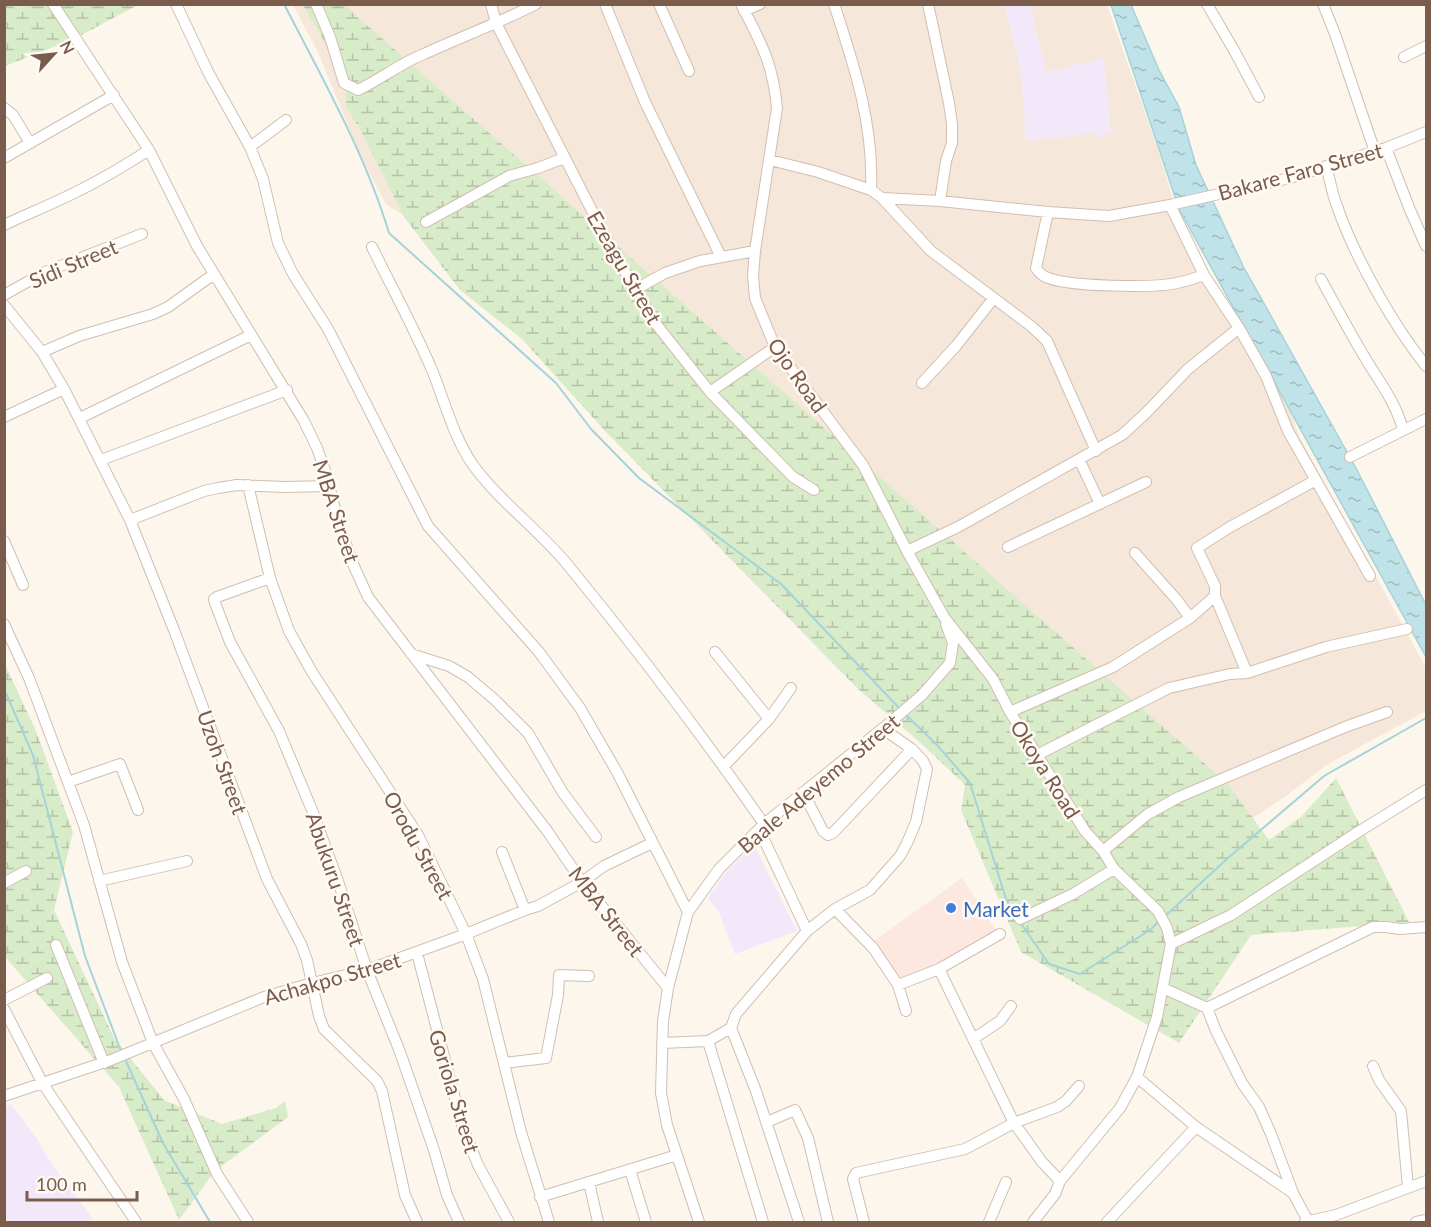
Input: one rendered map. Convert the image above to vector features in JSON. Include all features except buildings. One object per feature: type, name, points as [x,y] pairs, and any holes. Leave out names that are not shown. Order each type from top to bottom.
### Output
[{"type":"street","name":"MBA Street","points":[[53,4],[149,150],[197,246],[287,390],[317,448],[352,564],[368,597],[548,832],[582,882],[668,988]]},
{"type":"street","points":[[176,4],[208,72],[250,147],[262,179],[278,243],[293,274],[328,329],[428,526],[539,652],[580,708],[617,772],[688,912]]},
{"type":"street","points":[[315,4],[330,36],[344,83],[358,90],[421,55],[536,4]]},
{"type":"street","name":"Ezeagu Street","points":[[491,4],[496,23],[564,158],[611,248],[656,324],[710,392],[793,477],[814,490]]},
{"type":"street","points":[[605,4],[645,102],[721,257]]},
{"type":"street","points":[[659,4],[689,71]]},
{"type":"street","points":[[743,8],[760,4]]},
{"type":"street","points":[[834,4],[854,63],[867,122],[872,166],[871,190]]},
{"type":"street","points":[[928,4],[952,124],[952,143],[946,161],[940,201]]},
{"type":"street","points":[[1207,4],[1240,60],[1258,97]]},
{"type":"street","points":[[1323,4],[1375,152]]},
{"type":"street","name":"Ojo Road","points":[[743,8],[761,40],[775,85],[777,108],[755,251],[753,276],[755,298],[775,347],[863,465],[944,617]]},
{"type":"street","points":[[1404,57],[1426,46]]},
{"type":"street","points":[[4,158],[114,95]]},
{"type":"street","points":[[4,108],[13,115],[30,143]]},
{"type":"street","points":[[250,147],[286,120]]},
{"type":"street","name":"Bakare Faro Street","points":[[882,198],[1109,216],[1171,205],[1290,178],[1375,152],[1426,132]]},
{"type":"street","points":[[1386,148],[1426,246]]},
{"type":"street","points":[[4,225],[71,194],[119,169],[149,150]]},
{"type":"street","points":[[426,222],[509,176],[564,158]]},
{"type":"street","points":[[770,160],[818,172],[871,190],[882,198],[931,251],[1047,341],[1096,451]]},
{"type":"street","points":[[1326,166],[1336,206],[1355,249],[1381,298],[1426,366]]},
{"type":"street","points":[[1171,205],[1204,275],[1239,328],[1266,376],[1288,431],[1370,576]]},
{"type":"street","points":[[1048,212],[1036,268],[1039,274],[1047,278],[1069,283],[1142,285],[1176,283],[1204,275]]},
{"type":"street","name":"Sidi Street","points":[[4,295],[45,272],[142,234]]},
{"type":"street","points":[[372,247],[431,368],[447,406],[455,434],[473,465],[488,485],[565,561],[724,766],[761,827],[807,931]]},
{"type":"street","points":[[636,289],[665,273],[700,261],[755,251]]},
{"type":"street","points":[[42,352],[79,336],[153,314],[168,307],[214,274]]},
{"type":"street","points":[[1321,279],[1350,334],[1389,395],[1403,430]]},
{"type":"street","points":[[922,383],[956,346],[993,299]]},
{"type":"street","name":"Uzoh Street","points":[[4,305],[42,352],[64,389],[130,520],[174,630],[267,879],[301,944],[324,1029],[377,1082],[382,1091],[405,1195],[417,1222]]},
{"type":"street","points":[[907,551],[957,527],[1122,435],[1188,369],[1239,328]]},
{"type":"street","points":[[80,418],[251,335]]},
{"type":"street","points":[[710,392],[775,347]]},
{"type":"street","points":[[4,417],[64,389]]},
{"type":"street","points":[[100,460],[287,390]]},
{"type":"street","points":[[1350,457],[1426,419]]},
{"type":"street","points":[[1079,459],[1100,504]]},
{"type":"street","points":[[1246,674],[1215,596],[1215,586],[1197,548],[1230,527],[1316,480]]},
{"type":"street","points":[[1008,547],[1146,482]]},
{"type":"street","name":"Orodu Street","points":[[248,485],[270,578],[289,631],[312,672],[418,835],[466,934],[483,979],[520,1132],[549,1222]]},
{"type":"street","points":[[130,520],[204,491],[227,486],[285,488],[330,486]]},
{"type":"street","points":[[4,541],[23,585]]},
{"type":"street","points":[[1135,553],[1190,618]]},
{"type":"street","name":"Abukuru Street","points":[[270,578],[217,597],[214,599],[215,603],[230,642],[279,731],[308,800],[367,970],[400,1052],[447,1195],[459,1222]]},
{"type":"street","points":[[1010,712],[1113,667],[1190,618],[1215,596]]},
{"type":"street","name":"Baale Adeyemo Street","points":[[699,1222],[667,1125],[662,1093],[662,1043],[668,988],[688,912],[719,869],[761,827],[922,695],[950,663],[953,643],[944,617]]},
{"type":"street","name":"Okoya Road","points":[[944,617],[993,679],[1010,712],[1085,831],[1103,851],[1114,869],[1158,911],[1167,928],[1171,944]]},
{"type":"street","points":[[4,624],[29,678],[84,825],[122,962],[149,1044],[184,1099],[217,1174],[248,1222]]},
{"type":"street","points":[[1037,755],[1169,688],[1230,674],[1246,674],[1326,647],[1407,629]]},
{"type":"street","points":[[715,652],[769,719]]},
{"type":"street","points":[[411,654],[449,666],[468,677],[495,700],[528,734],[563,793],[596,837]]},
{"type":"street","points":[[724,766],[769,719],[791,688]]},
{"type":"street","points":[[1103,851],[1148,814],[1179,797],[1368,717],[1387,712]]},
{"type":"street","points":[[799,1222],[766,1122],[731,1028],[736,1014],[807,931],[836,909],[870,890],[900,856],[907,843],[915,822],[927,769],[912,749],[885,727]]},
{"type":"street","points":[[803,792],[823,831],[828,835],[834,833],[912,749]]},
{"type":"street","points":[[68,782],[120,764],[138,810]]},
{"type":"street","points":[[1033,1222],[1055,1194],[1060,1181],[1120,1108],[1137,1077],[1157,1017],[1171,944],[1231,915],[1423,792]]},
{"type":"street","name":"Achakpo Street","points":[[4,1096],[108,1061],[264,997],[367,970],[538,906],[582,882],[604,866],[652,843]]},
{"type":"street","points":[[501,852],[525,910]]},
{"type":"street","points":[[99,881],[187,861]]},
{"type":"street","points":[[1020,919],[1073,894],[1114,869]]},
{"type":"street","points":[[4,883],[26,872]]},
{"type":"street","points":[[836,909],[873,948],[898,985],[906,1011]]},
{"type":"street","points":[[1207,1008],[1373,927],[1400,929],[1426,927]]},
{"type":"street","points":[[898,985],[939,969],[1000,934]]},
{"type":"street","points":[[56,945],[108,1061]]},
{"type":"street","name":"Goriola Street","points":[[417,953],[462,1125],[478,1165],[509,1222]]},
{"type":"street","points":[[939,969],[1014,1123],[1042,1162],[1060,1181]]},
{"type":"street","points":[[504,1063],[546,1058],[558,995],[559,975],[589,976]]},
{"type":"street","points":[[4,1000],[47,978]]},
{"type":"street","points":[[1163,988],[1207,1008],[1221,1042],[1271,1134],[1306,1222],[1338,1219],[1426,1181]]},
{"type":"street","points":[[973,1039],[1000,1021],[1011,1006]]},
{"type":"street","points":[[4,1009],[43,1084],[136,1222]]},
{"type":"street","points":[[662,1043],[708,1041],[731,1028]]},
{"type":"street","points":[[708,1041],[763,1222]]},
{"type":"street","points":[[1373,1066],[1401,1111],[1408,1187]]},
{"type":"street","points":[[1137,1077],[1196,1127],[1293,1193]]},
{"type":"street","points":[[864,1222],[853,1179],[856,1173],[965,1149],[1014,1123],[1057,1107],[1066,1101],[1079,1086]]},
{"type":"street","points":[[766,1122],[795,1110],[808,1138],[828,1222]]},
{"type":"street","points":[[1107,1222],[1196,1127]]},
{"type":"street","points":[[540,1197],[677,1155]]},
{"type":"street","points":[[630,1170],[646,1222]]},
{"type":"street","points":[[589,1182],[598,1222]]},
{"type":"street","points":[[989,1222],[1006,1182]]},
{"type":"street","points":[[1416,1222],[1426,1220]]},
{"type":"shaded area","points":[[293,5],[1107,5],[1160,155],[1181,228],[1289,403],[1298,434],[1426,668],[1426,711],[1328,764],[1245,823],[966,772],[407,218],[386,204],[362,159],[317,50]]},
{"type":"shaded area","points":[[1005,5],[1030,5],[1046,72],[1104,58],[1111,133],[1095,137],[1094,131],[1076,136],[1025,141],[1024,102],[1019,66]]},
{"type":"shaded area","points":[[754,845],[797,931],[735,954],[719,913],[708,898],[727,871]]},
{"type":"shaded area","name":"Market","points":[[962,878],[1002,939],[900,990],[868,945]]},
{"type":"shaded area","points":[[11,1104],[93,1219],[85,1222],[8,1222],[5,1218],[5,1106]]},
{"type":"green space","points":[[5,5],[138,5],[74,39],[5,66]]},
{"type":"green space","points":[[303,5],[344,5],[1228,784],[1269,840],[1302,816],[1336,778],[1409,922],[1251,935],[1179,1043],[1021,952],[961,810],[965,785],[858,689],[606,432],[522,339],[460,290],[404,217],[360,129],[346,107],[346,88],[323,39]]},
{"type":"green space","points":[[4,662],[36,731],[73,832],[54,910],[114,1038],[164,1100],[222,1124],[276,1108],[285,1101],[288,1117],[215,1171],[179,1220],[119,1087],[5,957]]},
{"type":"water","points":[[1111,5],[1131,5],[1159,70],[1179,107],[1196,165],[1243,266],[1357,470],[1426,605],[1426,657],[1179,209]]},
{"type":"waterway","points":[[284,4],[355,145],[389,233],[556,383],[591,429],[639,478],[781,584],[901,710]]},
{"type":"waterway","points":[[4,689],[33,755],[85,956],[121,1051]]},
{"type":"waterway","points":[[905,714],[937,745],[970,783],[1006,899],[1017,917]]},
{"type":"waterway","points":[[1164,917],[1228,858],[1324,776],[1426,718]]},
{"type":"waterway","points":[[1020,922],[1049,964],[1080,974],[1150,930],[1160,920]]},
{"type":"waterway","points":[[125,1059],[163,1143],[210,1222]]},
{"type":"place","name":"Market","points":[[951,908]]}]
